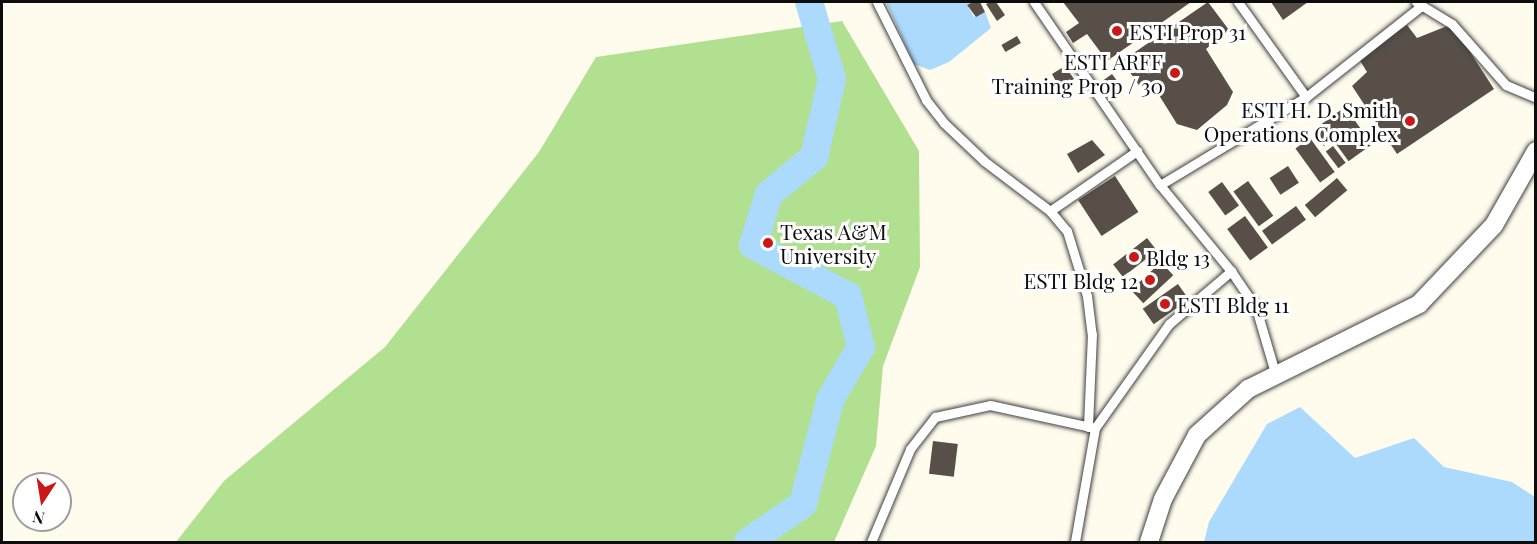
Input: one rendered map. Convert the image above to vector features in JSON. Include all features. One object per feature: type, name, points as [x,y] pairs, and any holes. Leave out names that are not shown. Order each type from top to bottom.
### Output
[{"type":"street","points":[[1149,543],[1163,499],[1197,435],[1248,389],[1419,304],[1450,276],[1494,225],[1536,151]]},
{"type":"lane","points":[[877,2],[926,99],[944,123],[984,161],[1050,211],[1067,231],[1087,296],[1092,334],[1091,427],[1075,543]]},
{"type":"lane","points":[[1034,2],[1160,185],[1231,272],[1256,308],[1276,376]]},
{"type":"lane","points":[[1238,2],[1306,97]]},
{"type":"lane","points":[[1160,185],[1306,97],[1418,4],[1452,24],[1506,85],[1536,98]]},
{"type":"lane","points":[[1050,211],[1137,151]]},
{"type":"lane","points":[[1091,427],[1169,324],[1231,272]]},
{"type":"lane","points":[[871,543],[910,449],[935,417],[990,405],[1091,427]]},
{"type":"green space","points":[[842,21],[919,151],[920,267],[883,366],[876,446],[834,542],[176,542],[224,481],[385,347],[539,152],[596,57]]},
{"type":"water","points":[[886,2],[973,2],[967,5],[974,17],[985,12],[991,28],[949,62],[930,70],[914,64]]},
{"type":"water","points":[[1300,407],[1355,458],[1414,438],[1444,467],[1512,482],[1535,497],[1535,542],[1204,542],[1209,522],[1267,424]]},
{"type":"building","points":[[980,2],[985,12],[976,17],[967,5]]},
{"type":"building","points":[[996,2],[1005,15],[997,21],[986,4]]},
{"type":"building","name":"ESTI Prop 31","points":[[1063,2],[1191,2],[1107,61],[1087,34],[1073,43],[1066,32],[1079,23]]},
{"type":"building","name":"ESTI ARFF Training Prop / 30","points":[[1208,2],[1229,30],[1206,49],[1233,92],[1227,105],[1197,130],[1177,124],[1152,84],[1143,91],[1122,61]]},
{"type":"building","points":[[1271,2],[1308,2],[1283,20]]},
{"type":"building","name":"ESTI H. D. Smith Operations Complex","points":[[1452,24],[1494,89],[1397,154],[1352,86],[1367,72],[1359,59],[1407,25],[1417,38]]},
{"type":"building","points":[[1017,36],[1021,43],[1005,52],[1001,45]]},
{"type":"building","points":[[1065,66],[1074,79],[1059,87],[1052,74]]},
{"type":"building","points":[[1112,74],[1120,85],[1108,94],[1100,83]]},
{"type":"building","points":[[1345,107],[1372,144],[1349,161],[1322,124]]},
{"type":"building","points":[[1321,127],[1331,141],[1324,146],[1314,132]]},
{"type":"building","points":[[1310,138],[1335,172],[1320,183],[1295,149]]},
{"type":"building","points":[[1092,140],[1105,155],[1078,173],[1067,154]]},
{"type":"building","points":[[1333,146],[1346,163],[1338,168],[1326,151]]},
{"type":"building","points":[[1288,166],[1299,183],[1280,195],[1270,178]]},
{"type":"building","points":[[1115,176],[1138,212],[1102,236],[1078,200]]},
{"type":"building","points":[[1337,178],[1347,190],[1315,217],[1305,205]]},
{"type":"building","points":[[1248,181],[1273,216],[1259,226],[1233,192]]},
{"type":"building","points":[[1222,182],[1239,205],[1225,215],[1208,192]]},
{"type":"building","points":[[1296,206],[1306,220],[1272,244],[1262,231]]},
{"type":"building","points":[[1245,216],[1268,248],[1250,260],[1227,229]]},
{"type":"building","name":"Bldg 13","points":[[1147,238],[1157,251],[1123,277],[1113,264]]},
{"type":"building","name":"ESTI Bldg 12","points":[[1161,262],[1173,275],[1143,303],[1131,290]]},
{"type":"building","name":"ESTI Bldg 11","points":[[1178,284],[1189,300],[1154,324],[1143,309]]},
{"type":"building","points":[[933,441],[958,444],[954,477],[929,474]]},
{"type":"waterway","points":[[748,542],[803,504],[830,400],[861,347],[848,296],[753,245],[769,194],[814,157],[832,79],[809,2]]},
{"type":"place","name":"ESTI Prop 31","points":[[1117,31]]},
{"type":"place","name":"ESTI ARFF Training Prop / 30","points":[[1175,73]]},
{"type":"place","name":"ESTI H. D. Smith Operations Complex","points":[[1410,121]]},
{"type":"place","name":"Texas A&M University","points":[[768,243]]},
{"type":"place","name":"Bldg 13","points":[[1134,257]]},
{"type":"place","name":"ESTI Bldg 12","points":[[1150,280]]},
{"type":"place","name":"ESTI Bldg 11","points":[[1165,304]]}]
